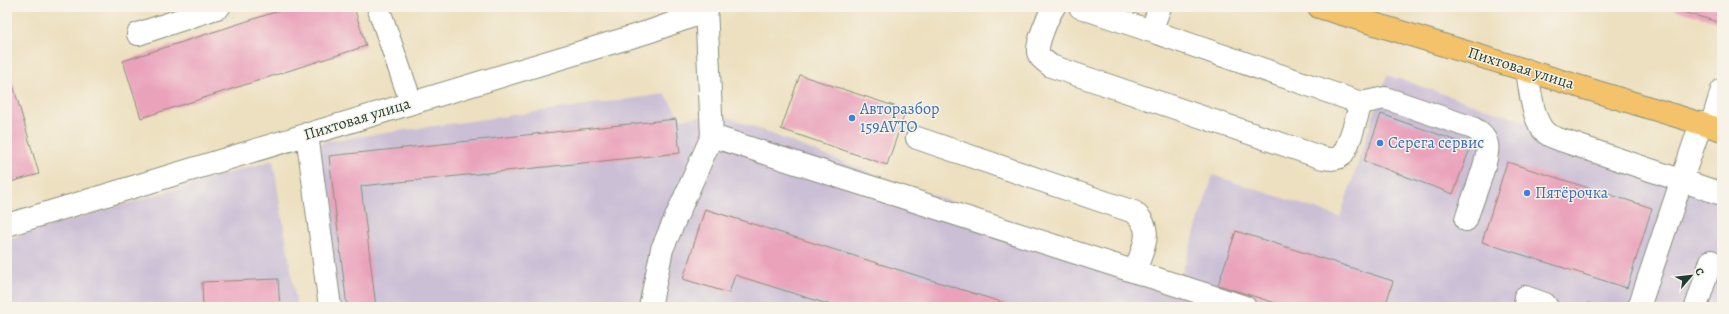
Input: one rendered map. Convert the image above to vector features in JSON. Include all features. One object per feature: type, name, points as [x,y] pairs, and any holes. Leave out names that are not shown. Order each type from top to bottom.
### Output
[{"type":"main road","name":"Пихтовая улица","points":[[1320,7],[1711,127]]},
{"type":"street","points":[[138,34],[219,7]]},
{"type":"street","points":[[378,7],[411,102]]},
{"type":"street","points":[[1054,7],[1050,13],[1039,45],[1038,53],[1043,61],[1051,66],[1323,158],[1333,160],[1340,156],[1346,149],[1361,103]]},
{"type":"street","points":[[1080,7],[1361,103],[1385,98],[1473,128],[1482,134],[1488,145],[1486,158],[1466,220]]},
{"type":"street","points":[[1151,31],[1160,7]]},
{"type":"street","points":[[650,307],[662,249],[712,136],[707,9]]},
{"type":"street","name":"Пихтовая улица","points":[[7,225],[411,102],[652,31],[707,9]]},
{"type":"street","points":[[1527,70],[1536,116],[1540,126],[1547,134],[1722,194]]},
{"type":"street","points":[[1643,306],[1682,181],[1711,127],[1722,90]]},
{"type":"street","points":[[306,134],[330,307]]},
{"type":"street","points":[[712,136],[1245,307]]},
{"type":"street","points":[[917,138],[1134,212],[1142,219],[1146,227],[1146,238],[1135,272]]},
{"type":"street","points":[[1696,307],[1711,261]]},
{"type":"street","points":[[1525,297],[1545,304],[1548,307]]},
{"type":"shaded area","points":[[1387,75],[1722,188],[1722,307],[325,307],[304,154],[326,141],[665,94],[681,119],[720,114],[889,180],[1180,279],[1213,175],[1340,217]]},
{"type":"shaded area","points":[[273,160],[297,307],[7,307],[7,239]]},
{"type":"building","points":[[291,7],[354,7],[366,46],[141,118],[123,61]]},
{"type":"building","points":[[1665,7],[1722,7],[1722,23]]},
{"type":"building","points":[[7,64],[39,174],[7,183]]},
{"type":"building","points":[[800,75],[906,110],[887,165],[781,129]]},
{"type":"building","points":[[1381,114],[1471,146],[1453,194],[1364,161]]},
{"type":"building","points":[[676,119],[680,153],[361,186],[376,307],[347,307],[329,156]]},
{"type":"building","points":[[1507,162],[1652,208],[1627,288],[1482,242]]},
{"type":"building","points":[[705,209],[1017,307],[837,307],[735,275],[729,293],[683,279]]},
{"type":"building","points":[[1236,231],[1393,281],[1385,307],[1288,307],[1218,285]]},
{"type":"building","points":[[278,279],[280,307],[203,307],[202,282]]},
{"type":"building","points":[[1588,303],[1601,307],[1587,307]]},
{"type":"place","name":"Авторазбор 159AVTO","points":[[852,118]]},
{"type":"place","name":"Серега сервис","points":[[1380,143]]},
{"type":"place","name":"Пятёрочка","points":[[1527,193]]}]
